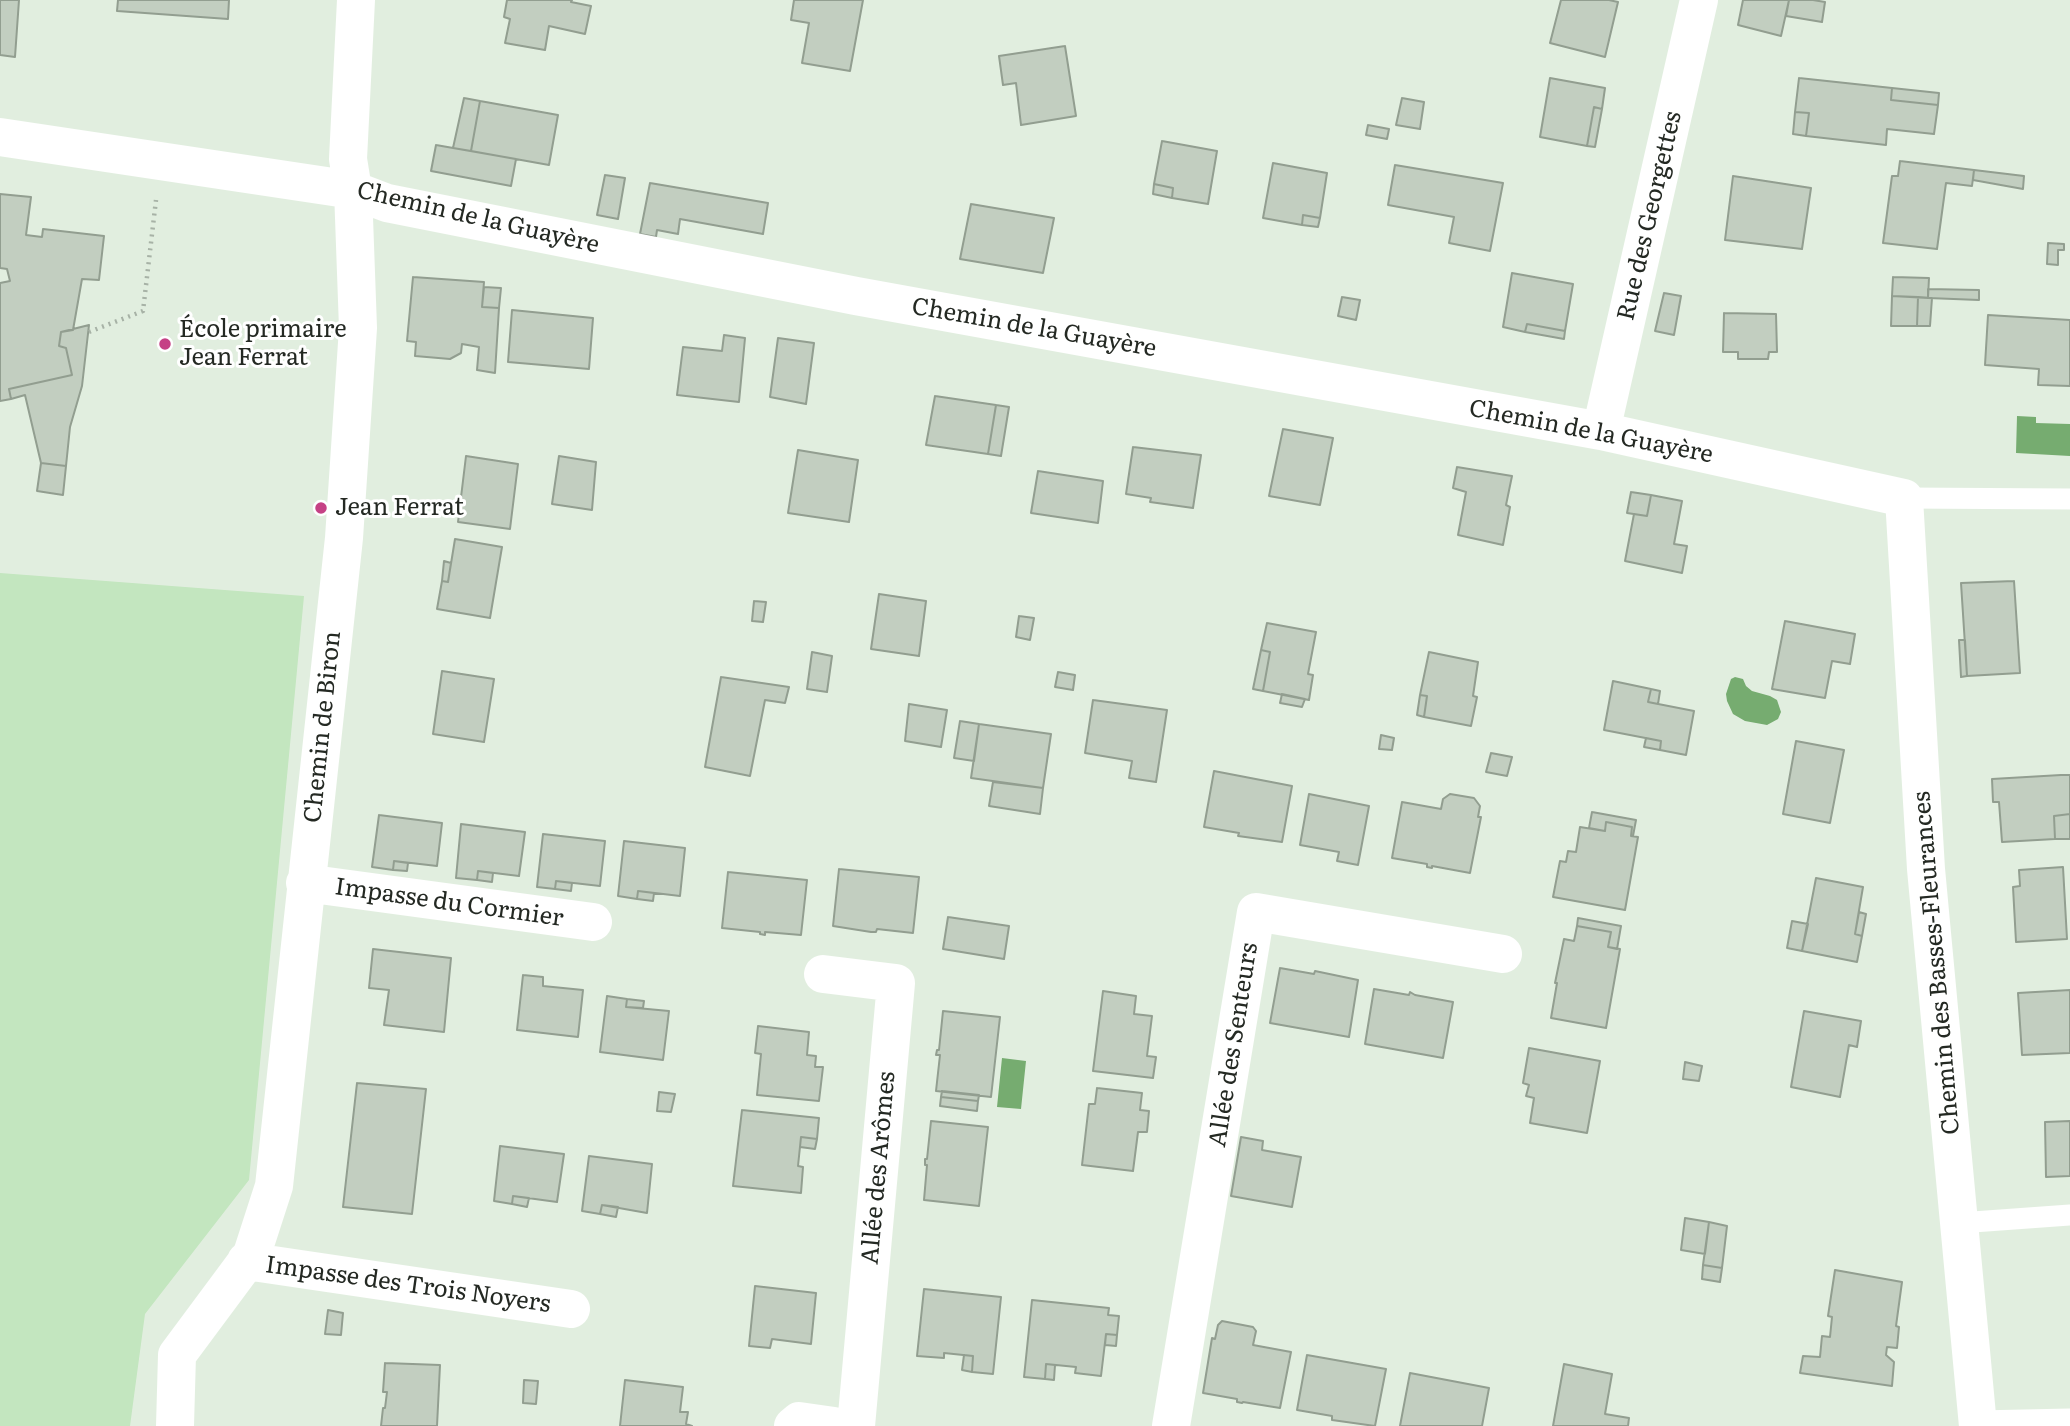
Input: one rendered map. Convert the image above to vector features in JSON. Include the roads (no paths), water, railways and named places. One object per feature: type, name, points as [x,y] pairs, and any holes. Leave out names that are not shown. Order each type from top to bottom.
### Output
[{"type":"street","name":"Chemin de Biron","points":[[175,1426],[177,1355],[252,1254],[274,1186],[344,538],[358,328],[352,190],[348,159],[356,0]]},
{"type":"street","name":"Rue des Georgettes","points":[[1601,431],[1699,0]]},
{"type":"street","name":"Chemin de la Guayère","points":[[0,137],[352,190],[387,202],[856,296],[1601,431],[1904,498]]},
{"type":"street","name":"Chemin des Basses-Fleurances","points":[[1904,498],[1926,869],[1978,1424]]},
{"type":"street","name":"Impasse du Cormier","points":[[306,883],[593,922]]},
{"type":"street","name":"Allée des Senteurs","points":[[1171,1426],[1256,912],[1503,954]]},
{"type":"street","name":"Allée des Arômes","points":[[823,974],[896,984],[856,1426]]},
{"type":"street","name":"Impasse des Trois Noyers","points":[[246,1261],[571,1308]]},
{"type":"street","points":[[793,1426],[799,1420],[834,1426]]},
{"type":"lane","name":"Chemin de la Guayère","points":[[1904,498],[2070,499]]},
{"type":"lane","points":[[1959,1223],[2070,1215]]},
{"type":"lane","points":[[1978,1424],[2070,1419]]},
{"type":"place","name":"École primaire Jean Ferrat","points":[[165,344]]},
{"type":"place","name":"Jean Ferrat","points":[[321,508]]}]
